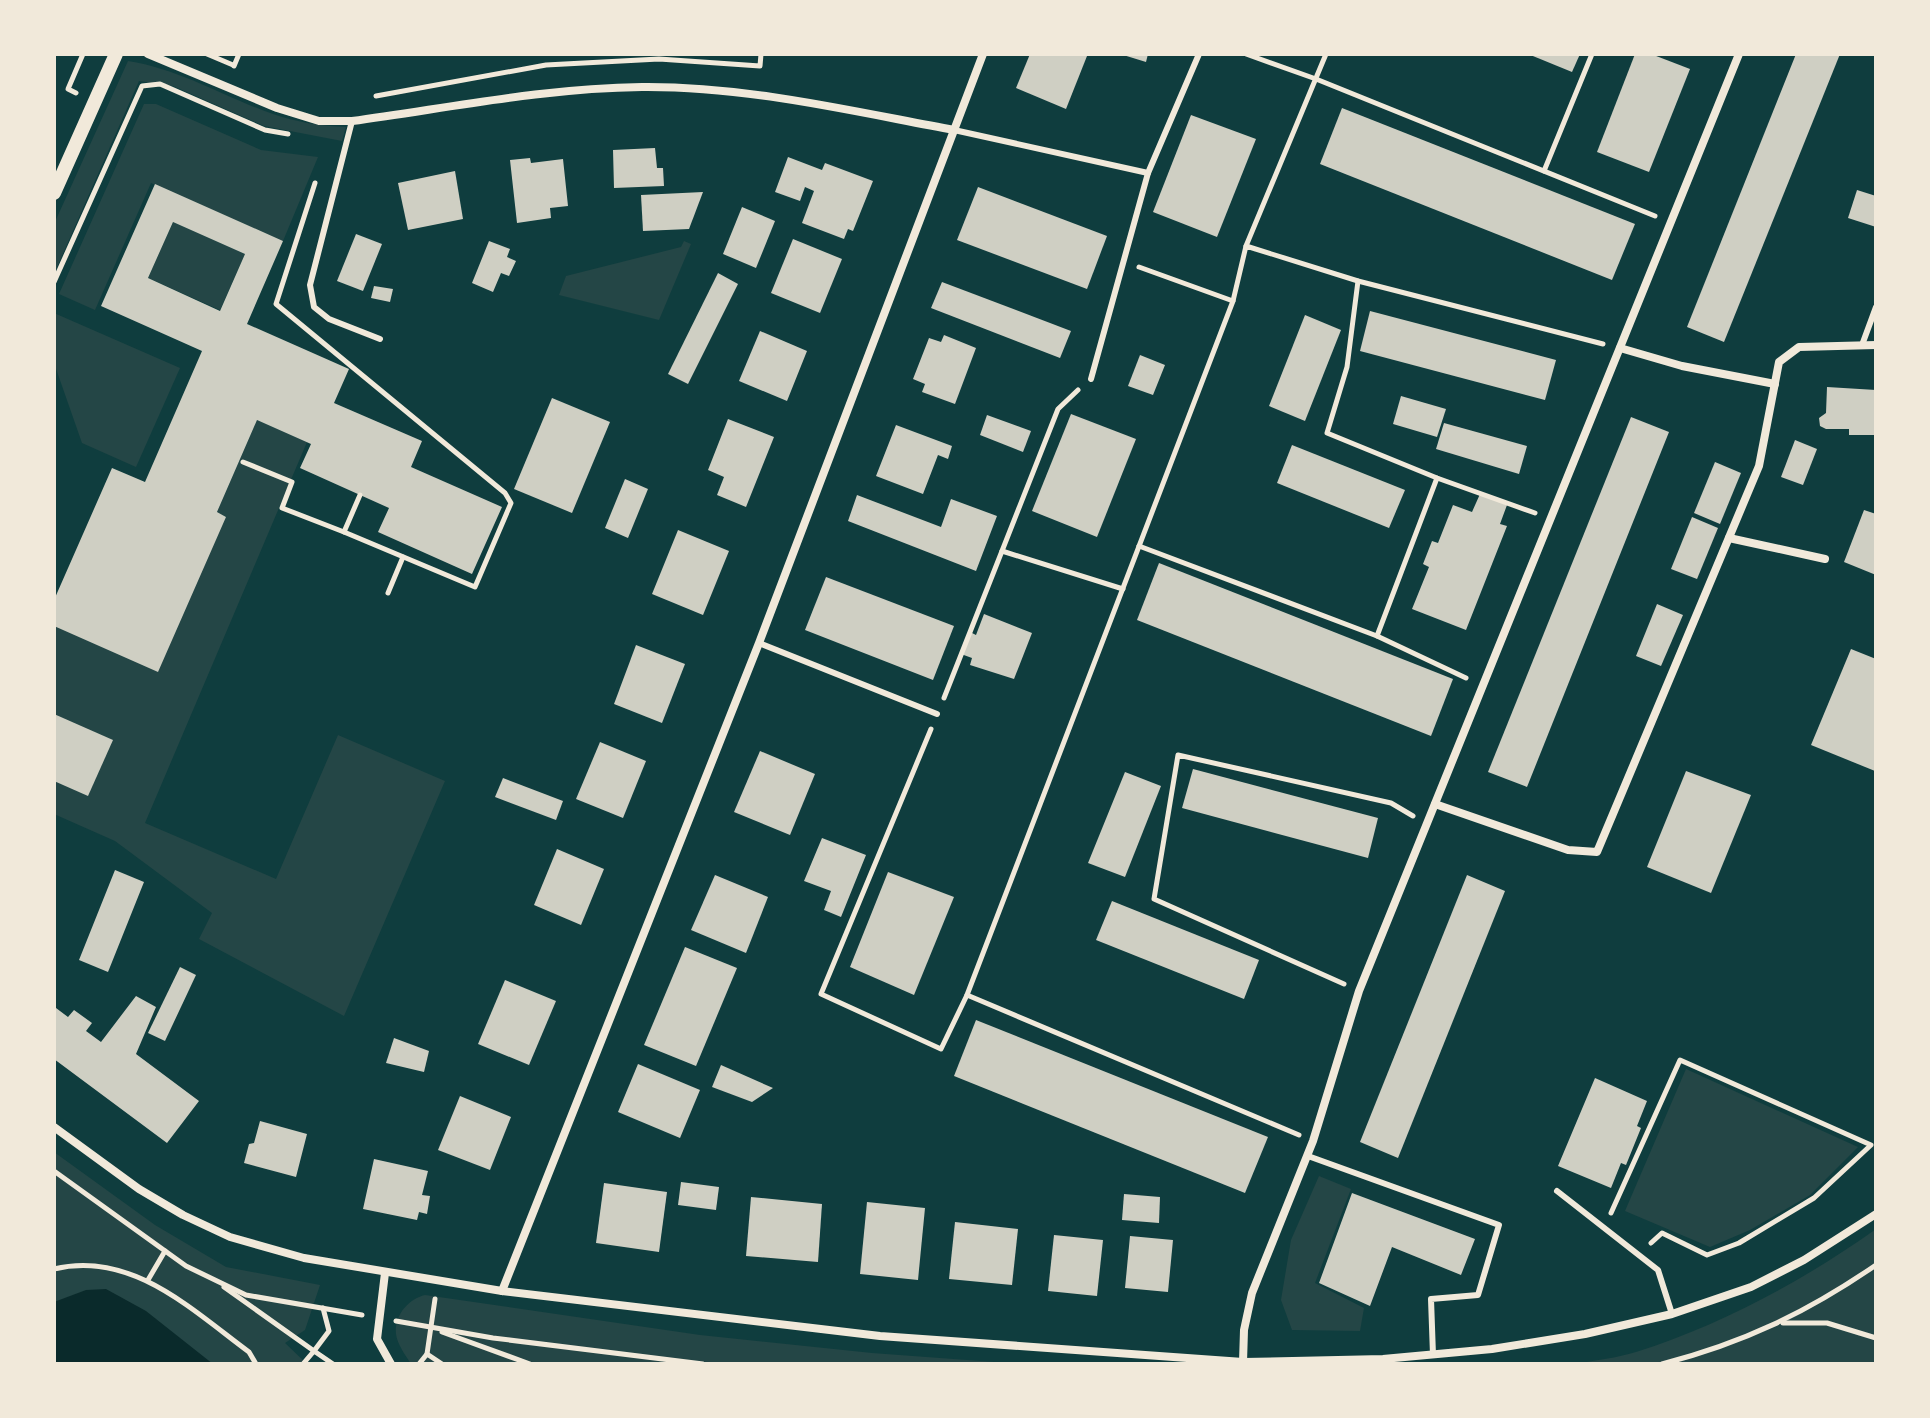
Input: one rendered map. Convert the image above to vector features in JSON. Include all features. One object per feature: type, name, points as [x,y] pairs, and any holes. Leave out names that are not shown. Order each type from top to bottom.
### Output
[{"type":"street","points":[[54,193],[116,54]]},
{"type":"street","points":[[148,54],[277,108],[319,121],[352,121],[580,90],[644,87],[760,94],[954,130]]},
{"type":"street","points":[[502,1291],[759,643],[983,54]]},
{"type":"street","points":[[1243,1362],[1244,1330],[1252,1293],[1308,1156],[1359,991],[1739,54]]},
{"type":"street","points":[[1435,804],[1568,850],[1597,852],[1759,466],[1779,362],[1799,347],[1876,345]]},
{"type":"street","points":[[1620,348],[1682,366],[1775,384]]},
{"type":"street","points":[[1729,538],[1825,559]]},
{"type":"street","points":[[54,1127],[139,1189],[183,1215],[230,1237],[304,1258],[502,1291],[880,1336],[1243,1362],[1433,1355],[1569,1337],[1672,1314],[1751,1287],[1804,1260],[1876,1214]]},
{"type":"street","points":[[385,1273],[377,1339],[391,1364]]},
{"type":"lane","points":[[1091,379],[1148,173],[1199,54]]},
{"type":"lane","points":[[352,121],[310,285],[314,307],[329,319],[380,339]]},
{"type":"lane","points":[[954,130],[1148,173]]},
{"type":"lane","points":[[1862,345],[1876,307]]},
{"type":"lane","points":[[759,643],[937,714]]},
{"type":"lane","points":[[1308,1156],[1499,1225],[1478,1295],[1431,1299],[1433,1355]]},
{"type":"lane","points":[[1557,1191],[1658,1270],[1672,1314]]},
{"type":"path","points":[[207,54],[246,71]]},
{"type":"path","points":[[234,66],[239,54]]},
{"type":"path","points":[[363,98],[546,65],[659,59],[760,66],[761,54]]},
{"type":"path","points":[[1246,54],[1316,79],[1671,222]]},
{"type":"path","points":[[1091,379],[1058,409],[821,994],[941,1049],[967,995],[1233,301],[1246,246],[1326,54]]},
{"type":"path","points":[[1544,171],[1592,54]]},
{"type":"path","points":[[54,282],[142,86],[160,84],[265,130],[297,135]]},
{"type":"path","points":[[243,462],[292,482],[282,508],[475,587],[511,503],[505,493],[276,304],[319,170]]},
{"type":"path","points":[[1246,246],[1358,281],[1620,348]]},
{"type":"path","points":[[1123,262],[1233,301]]},
{"type":"path","points":[[1358,281],[1347,367],[1327,433],[1437,478],[1550,519]]},
{"type":"path","points":[[1377,636],[1437,478]]},
{"type":"path","points":[[344,532],[360,495]]},
{"type":"path","points":[[1139,546],[1377,636],[1483,686]]},
{"type":"path","points":[[1002,551],[1123,589]]},
{"type":"path","points":[[388,593],[403,557]]},
{"type":"path","points":[[1359,991],[1154,899],[1178,755],[1391,803],[1426,825]]},
{"type":"path","points":[[967,995],[1313,1141]]},
{"type":"path","points":[[1605,1228],[1680,1060],[1871,1145],[1814,1198],[1739,1243],[1707,1255],[1662,1233],[1639,1255]]},
{"type":"path","points":[[148,1280],[165,1251]]},
{"type":"path","points":[[1662,1364],[1711,1351],[1781,1323],[1876,1265]]},
{"type":"path","points":[[54,1269],[106,1266],[148,1280],[249,1352],[256,1364]]},
{"type":"path","points":[[213,1279],[333,1364]]},
{"type":"path","points":[[419,1364],[427,1354],[439,1281]]},
{"type":"path","points":[[303,1364],[329,1331],[323,1308]]},
{"type":"path","points":[[1781,1323],[1827,1323],[1876,1338]]},
{"type":"path","points":[[430,1327],[530,1364]]},
{"type":"path","points":[[427,1354],[442,1364]]},
{"type":"path","points":[[627,1364],[629,1355]]},
{"type":"shaded area","points":[[128,61],[166,70],[281,117],[346,127],[342,141],[264,126],[173,86],[139,81],[54,274],[54,224]]},
{"type":"shaded area","points":[[144,104],[156,104],[261,150],[318,157],[283,241],[151,183],[95,310],[59,294]]},
{"type":"shaded area","points":[[173,222],[245,254],[220,310],[148,278]]},
{"type":"shaded area","points":[[684,241],[691,244],[659,320],[559,295],[566,276],[681,247]]},
{"type":"shaded area","points":[[54,313],[180,368],[136,467],[82,443],[54,363]]},
{"type":"shaded area","points":[[257,420],[307,442],[145,823],[276,879],[338,735],[445,781],[344,1016],[199,939],[212,913],[115,841],[54,814],[54,626],[226,517],[217,512]]},
{"type":"shaded area","points":[[1686,1069],[1858,1147],[1810,1195],[1750,1230],[1710,1247],[1625,1211]]},
{"type":"shaded area","points":[[54,1152],[155,1225],[226,1267],[320,1285],[305,1330],[285,1343],[307,1364],[54,1364]]},
{"type":"shaded area","points":[[1319,1176],[1351,1189],[1315,1283],[1364,1308],[1360,1331],[1292,1330],[1281,1300],[1291,1240]]},
{"type":"shaded area","points":[[1876,1229],[1876,1364],[1576,1364],[1636,1352],[1699,1329],[1790,1284]]},
{"type":"shaded area","points":[[106,1289],[146,1311],[213,1364],[54,1364],[54,1302],[86,1290]]},
{"type":"shaded area","points":[[425,1295],[700,1335],[872,1353],[1023,1364],[411,1364],[398,1342],[397,1321],[403,1309]]},
{"type":"building","points":[[1030,54],[1087,56],[1066,109],[1016,88]]},
{"type":"building","points":[[1120,54],[1148,54],[1146,62]]},
{"type":"building","points":[[1528,54],[1580,54],[1572,72]]},
{"type":"building","points":[[1635,54],[1651,54],[1690,69],[1649,172],[1597,152]]},
{"type":"building","points":[[1796,54],[1840,54],[1724,342],[1687,327]]},
{"type":"building","points":[[1342,108],[1635,224],[1612,280],[1320,164]]},
{"type":"building","points":[[1191,115],[1256,139],[1217,237],[1153,212]]},
{"type":"building","points":[[655,148],[657,168],[663,168],[664,186],[614,188],[613,150]]},
{"type":"building","points":[[788,157],[822,170],[825,163],[873,181],[853,231],[848,229],[844,239],[802,223],[814,191],[805,187],[800,201],[775,192]]},
{"type":"building","points":[[530,158],[531,163],[563,159],[568,206],[550,208],[551,218],[517,223],[510,160]]},
{"type":"building","points":[[455,171],[463,219],[408,230],[398,183]]},
{"type":"building","points":[[155,184],[283,241],[247,324],[349,369],[334,403],[422,441],[411,467],[502,507],[472,574],[378,532],[389,508],[300,468],[311,444],[257,420],[217,512],[226,517],[158,672],[54,626],[54,600],[112,468],[145,482],[202,351],[101,306]],"holes":[[[173,222],[245,254],[220,311],[148,278]]]},
{"type":"building","points":[[978,187],[1107,236],[1087,289],[957,240]]},
{"type":"building","points":[[1857,190],[1876,196],[1876,227],[1848,218]]},
{"type":"building","points":[[703,192],[689,229],[643,231],[641,195]]},
{"type":"building","points":[[742,207],[775,221],[756,268],[723,254]]},
{"type":"building","points":[[356,234],[382,244],[363,291],[337,281]]},
{"type":"building","points":[[793,239],[842,259],[820,313],[771,293]]},
{"type":"building","points":[[489,241],[510,249],[507,257],[516,261],[509,276],[501,273],[493,292],[472,283]]},
{"type":"building","points":[[718,273],[738,284],[688,384],[668,374]]},
{"type":"building","points":[[942,282],[1071,331],[1060,358],[931,308]]},
{"type":"building","points":[[374,286],[393,289],[390,302],[371,298]]},
{"type":"building","points":[[1370,311],[1556,360],[1545,400],[1360,351]]},
{"type":"building","points":[[1305,315],[1341,330],[1305,421],[1269,406]]},
{"type":"building","points":[[760,331],[807,351],[787,401],[739,381]]},
{"type":"building","points":[[944,335],[976,348],[955,404],[922,392],[925,384],[913,379],[929,338],[941,342]]},
{"type":"building","points":[[1140,355],[1165,365],[1153,395],[1128,386]]},
{"type":"building","points":[[1827,387],[1876,390],[1876,435],[1849,435],[1849,429],[1820,426],[1819,418],[1826,413]]},
{"type":"building","points":[[1401,396],[1446,409],[1437,437],[1393,424]]},
{"type":"building","points":[[552,398],[610,422],[572,513],[514,489]]},
{"type":"building","points":[[1071,414],[1136,439],[1097,537],[1032,511]]},
{"type":"building","points":[[987,415],[1031,431],[1023,452],[980,435]]},
{"type":"building","points":[[1631,417],[1669,432],[1527,787],[1488,772]]},
{"type":"building","points":[[728,419],[774,437],[746,507],[717,495],[724,477],[708,470]]},
{"type":"building","points":[[1444,423],[1527,446],[1519,474],[1436,449]]},
{"type":"building","points":[[896,425],[952,446],[948,459],[938,455],[923,494],[876,476]]},
{"type":"building","points":[[1795,440],[1817,449],[1803,485],[1781,477]]},
{"type":"building","points":[[1292,445],[1405,490],[1389,528],[1277,483]]},
{"type":"building","points":[[1715,462],[1741,473],[1720,524],[1694,513]]},
{"type":"building","points":[[625,479],[648,489],[628,538],[605,528]]},
{"type":"building","points":[[1480,494],[1507,505],[1500,524],[1507,526],[1466,630],[1412,609],[1429,567],[1423,564],[1432,541],[1438,543],[1453,505],[1472,512]]},
{"type":"building","points":[[857,495],[941,527],[951,499],[997,516],[976,571],[848,521]]},
{"type":"building","points":[[1864,510],[1876,514],[1876,575],[1844,562]]},
{"type":"building","points":[[1692,517],[1718,528],[1697,579],[1671,569]]},
{"type":"building","points":[[678,530],[729,551],[703,615],[652,594]]},
{"type":"building","points":[[1159,563],[1453,679],[1431,736],[1137,620]]},
{"type":"building","points":[[826,577],[954,626],[933,680],[805,630]]},
{"type":"building","points":[[1657,604],[1683,615],[1661,666],[1636,656]]},
{"type":"building","points":[[984,614],[1032,633],[1014,679],[970,665],[972,658],[961,654],[970,632],[976,635]]},
{"type":"building","points":[[636,645],[685,664],[662,723],[614,704]]},
{"type":"building","points":[[1851,649],[1876,659],[1875,771],[1811,745]]},
{"type":"building","points":[[54,714],[113,740],[88,796],[54,781]]},
{"type":"building","points":[[600,742],[646,761],[623,818],[576,799]]},
{"type":"building","points":[[760,751],[815,774],[790,835],[734,812]]},
{"type":"building","points":[[1193,769],[1378,818],[1368,858],[1182,808]]},
{"type":"building","points":[[1686,771],[1751,795],[1711,893],[1647,867]]},
{"type":"building","points":[[1125,772],[1161,786],[1125,877],[1088,863]]},
{"type":"building","points":[[503,778],[563,801],[556,820],[495,797]]},
{"type":"building","points":[[822,838],[866,855],[841,917],[824,910],[831,891],[804,881]]},
{"type":"building","points":[[557,849],[604,869],[581,925],[534,905]]},
{"type":"building","points":[[115,870],[144,882],[108,972],[79,960]]},
{"type":"building","points":[[888,872],[954,897],[914,995],[850,967]]},
{"type":"building","points":[[715,875],[768,897],[746,953],[691,930]]},
{"type":"building","points":[[1467,875],[1505,891],[1398,1158],[1360,1142]]},
{"type":"building","points":[[1112,901],[1259,960],[1244,999],[1096,940]]},
{"type":"building","points":[[685,947],[737,968],[696,1066],[644,1045]]},
{"type":"building","points":[[180,967],[196,975],[165,1041],[148,1033]]},
{"type":"building","points":[[505,980],[556,1001],[529,1065],[478,1044]]},
{"type":"building","points":[[136,996],[156,1007],[136,1054],[199,1101],[167,1143],[54,1059],[56,1008],[68,1017],[74,1010],[92,1023],[86,1031],[101,1042]]},
{"type":"building","points":[[976,1020],[1268,1137],[1245,1193],[954,1076]]},
{"type":"building","points":[[394,1038],[429,1051],[424,1072],[386,1063]]},
{"type":"building","points":[[638,1064],[700,1090],[680,1138],[618,1112]]},
{"type":"building","points":[[721,1065],[773,1088],[752,1102],[712,1087]]},
{"type":"building","points":[[1595,1078],[1647,1101],[1637,1126],[1641,1128],[1626,1165],[1621,1163],[1611,1188],[1558,1166]]},
{"type":"building","points":[[460,1096],[511,1117],[490,1170],[438,1150]]},
{"type":"building","points":[[260,1121],[307,1134],[296,1177],[244,1163]]},
{"type":"building","points":[[374,1159],[428,1171],[422,1195],[430,1196],[427,1214],[419,1212],[417,1220],[363,1209]]},
{"type":"building","points":[[681,1182],[719,1187],[716,1210],[678,1205]]},
{"type":"building","points":[[604,1183],[667,1192],[659,1252],[596,1243]]},
{"type":"building","points":[[1352,1193],[1475,1239],[1461,1275],[1392,1247],[1370,1306],[1319,1283]]},
{"type":"building","points":[[1124,1194],[1160,1197],[1159,1223],[1122,1220]]},
{"type":"building","points":[[751,1197],[822,1204],[818,1262],[746,1256]]},
{"type":"building","points":[[867,1202],[925,1208],[918,1280],[860,1274]]},
{"type":"building","points":[[955,1222],[1018,1229],[1012,1285],[949,1279]]},
{"type":"building","points":[[1054,1235],[1103,1240],[1097,1296],[1048,1291]]},
{"type":"building","points":[[1130,1236],[1173,1240],[1168,1292],[1125,1288]]}]
